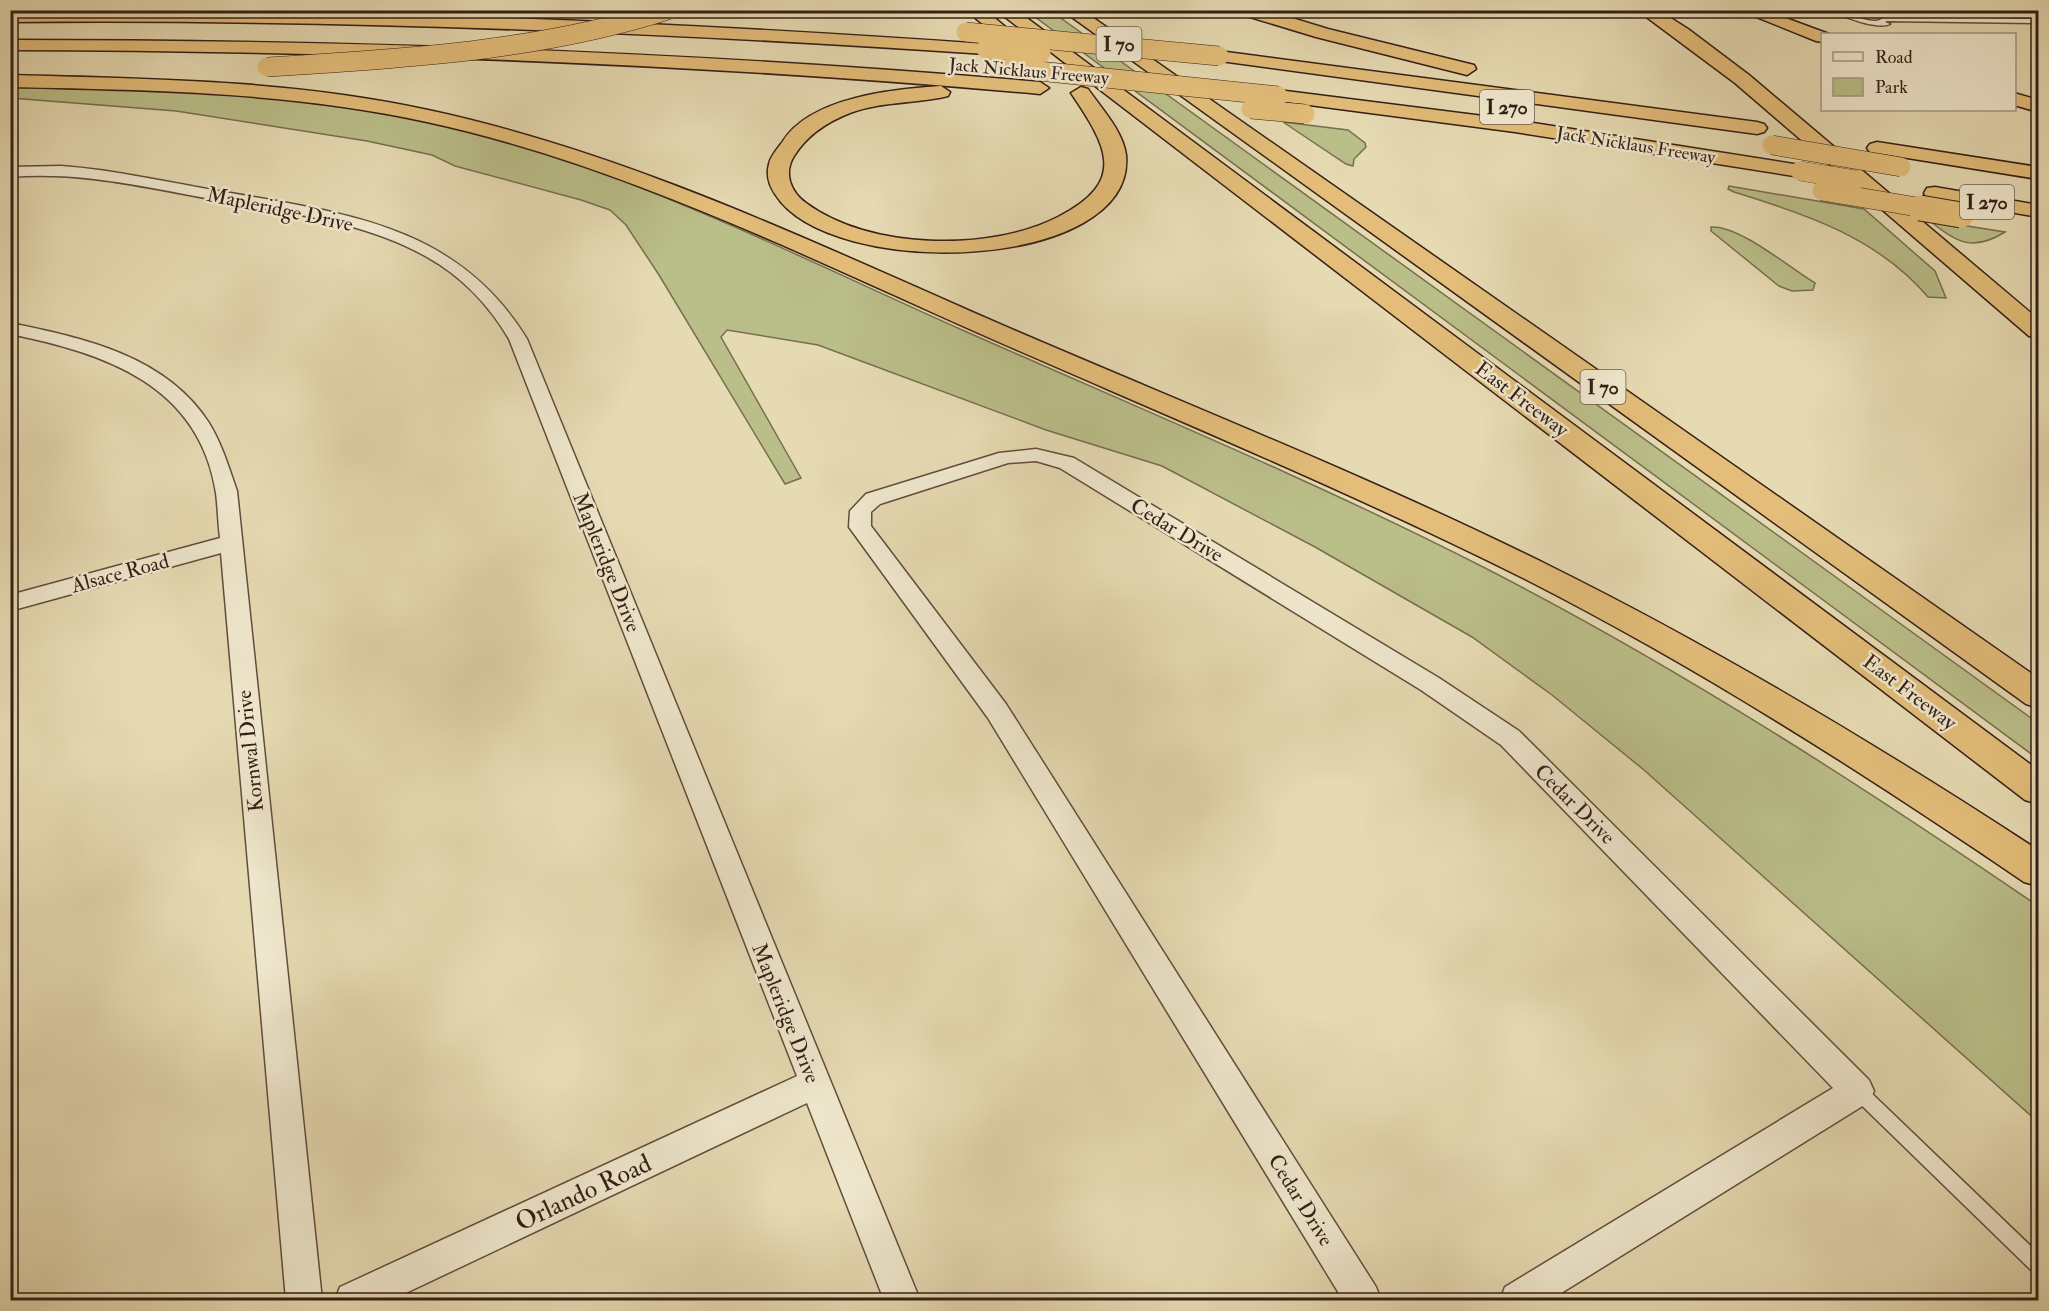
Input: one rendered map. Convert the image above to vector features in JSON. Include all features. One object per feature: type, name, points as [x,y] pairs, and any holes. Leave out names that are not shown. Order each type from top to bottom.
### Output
[{"type":"highway","points":[[633,10],[966,32],[1220,56],[1757,128],[2038,173]]},
{"type":"highway","points":[[245,68],[394,59],[508,45],[640,20],[668,10]]},
{"type":"highway","points":[[974,10],[1378,316],[1540,413]]},
{"type":"highway","name":"East Freeway","points":[[1004,10],[2038,790]]},
{"type":"highway","name":"I 70","points":[[1070,10],[2038,695]]},
{"type":"highway","points":[[1246,10],[1322,33],[1447,65],[1757,128]]},
{"type":"highway","points":[[1645,10],[1690,39],[1742,79],[2038,331]]},
{"type":"highway","points":[[1747,10],[1821,37]]},
{"type":"highway","name":"Jack Nicklaus Freeway","points":[[10,17],[207,15],[392,19],[644,28],[986,49],[1242,74],[1510,107],[1772,145],[2038,190]]},
{"type":"highway","points":[[754,17],[775,19]]},
{"type":"highway","name":"Jack Nicklaus Freeway","points":[[10,30],[362,31],[511,35],[694,44],[1010,68],[1278,96],[1515,126],[2038,211]]},
{"type":"highway","points":[[10,45],[238,44],[506,51],[898,74],[1305,114],[1554,149],[1822,191],[2038,229]]},
{"type":"highway","points":[[10,66],[189,69]]},
{"type":"highway","points":[[10,81],[250,91],[368,105],[428,116],[531,141],[671,190],[1404,509],[1539,574],[1635,625],[1832,739],[2038,870]]},
{"type":"highway","points":[[1040,88],[907,95],[840,111],[810,126],[784,152],[778,166],[781,188],[794,205],[827,226],[886,243],[965,246],[1036,233],[1083,212],[1109,188],[1115,162],[1114,147],[1081,93]]},
{"type":"highway","points":[[2016,100],[2038,106]]},
{"type":"street","name":"Mapleridge Drive","points":[[10,172],[80,172],[322,215],[417,245],[443,260],[490,296],[506,317],[523,350],[902,1300]]},
{"type":"street","name":"Kornwal Drive","points":[[12,329],[73,344],[122,361],[173,392],[192,414],[214,454],[226,490],[304,1300]]},
{"type":"street","name":"Cedar Drive","points":[[1363,1300],[997,711],[860,527],[858,519],[860,509],[873,500],[1006,457],[1036,455],[1067,463],[1430,684],[1510,738],[1858,1091]]},
{"type":"street","name":"Alsace Road","points":[[10,603],[230,543]]},
{"type":"street","name":"Orlando Road","points":[[353,1300],[814,1084]]},
{"type":"street","points":[[1518,1300],[1858,1091]]},
{"type":"lane","points":[[1833,10],[1868,22],[1893,26],[1961,25],[1965,21],[2038,21]]},
{"type":"lane","points":[[1858,1091],[2038,1265]]},
{"type":"green space","points":[[1027,11],[1051,11],[2038,723],[2038,759]]},
{"type":"green space","points":[[11,84],[86,86],[329,103],[399,114],[472,131],[544,153],[615,178],[754,235],[1357,505],[1487,569],[1629,646],[1768,729],[1904,816],[2038,906],[2038,1122],[1644,770],[1552,695],[1472,637],[1315,547],[1162,466],[1046,430],[818,345],[727,330],[721,337],[801,478],[785,484],[659,275],[626,225],[610,210],[455,166],[432,155],[367,141],[176,111],[11,98]]},
{"type":"green space","points":[[1283,122],[1348,130],[1365,143],[1366,147],[1354,159],[1353,166],[1346,164]]},
{"type":"green space","points":[[1729,186],[1864,209],[1935,271],[1946,298],[1928,297],[1908,276],[1887,259],[1839,231],[1788,209],[1734,192],[1728,189]]},
{"type":"green space","points":[[1929,220],[2005,232],[1983,242],[1965,242],[1956,239]]},
{"type":"green space","points":[[1711,227],[1722,228],[1750,240],[1815,283],[1813,290],[1792,291],[1779,286],[1711,231]]}]
